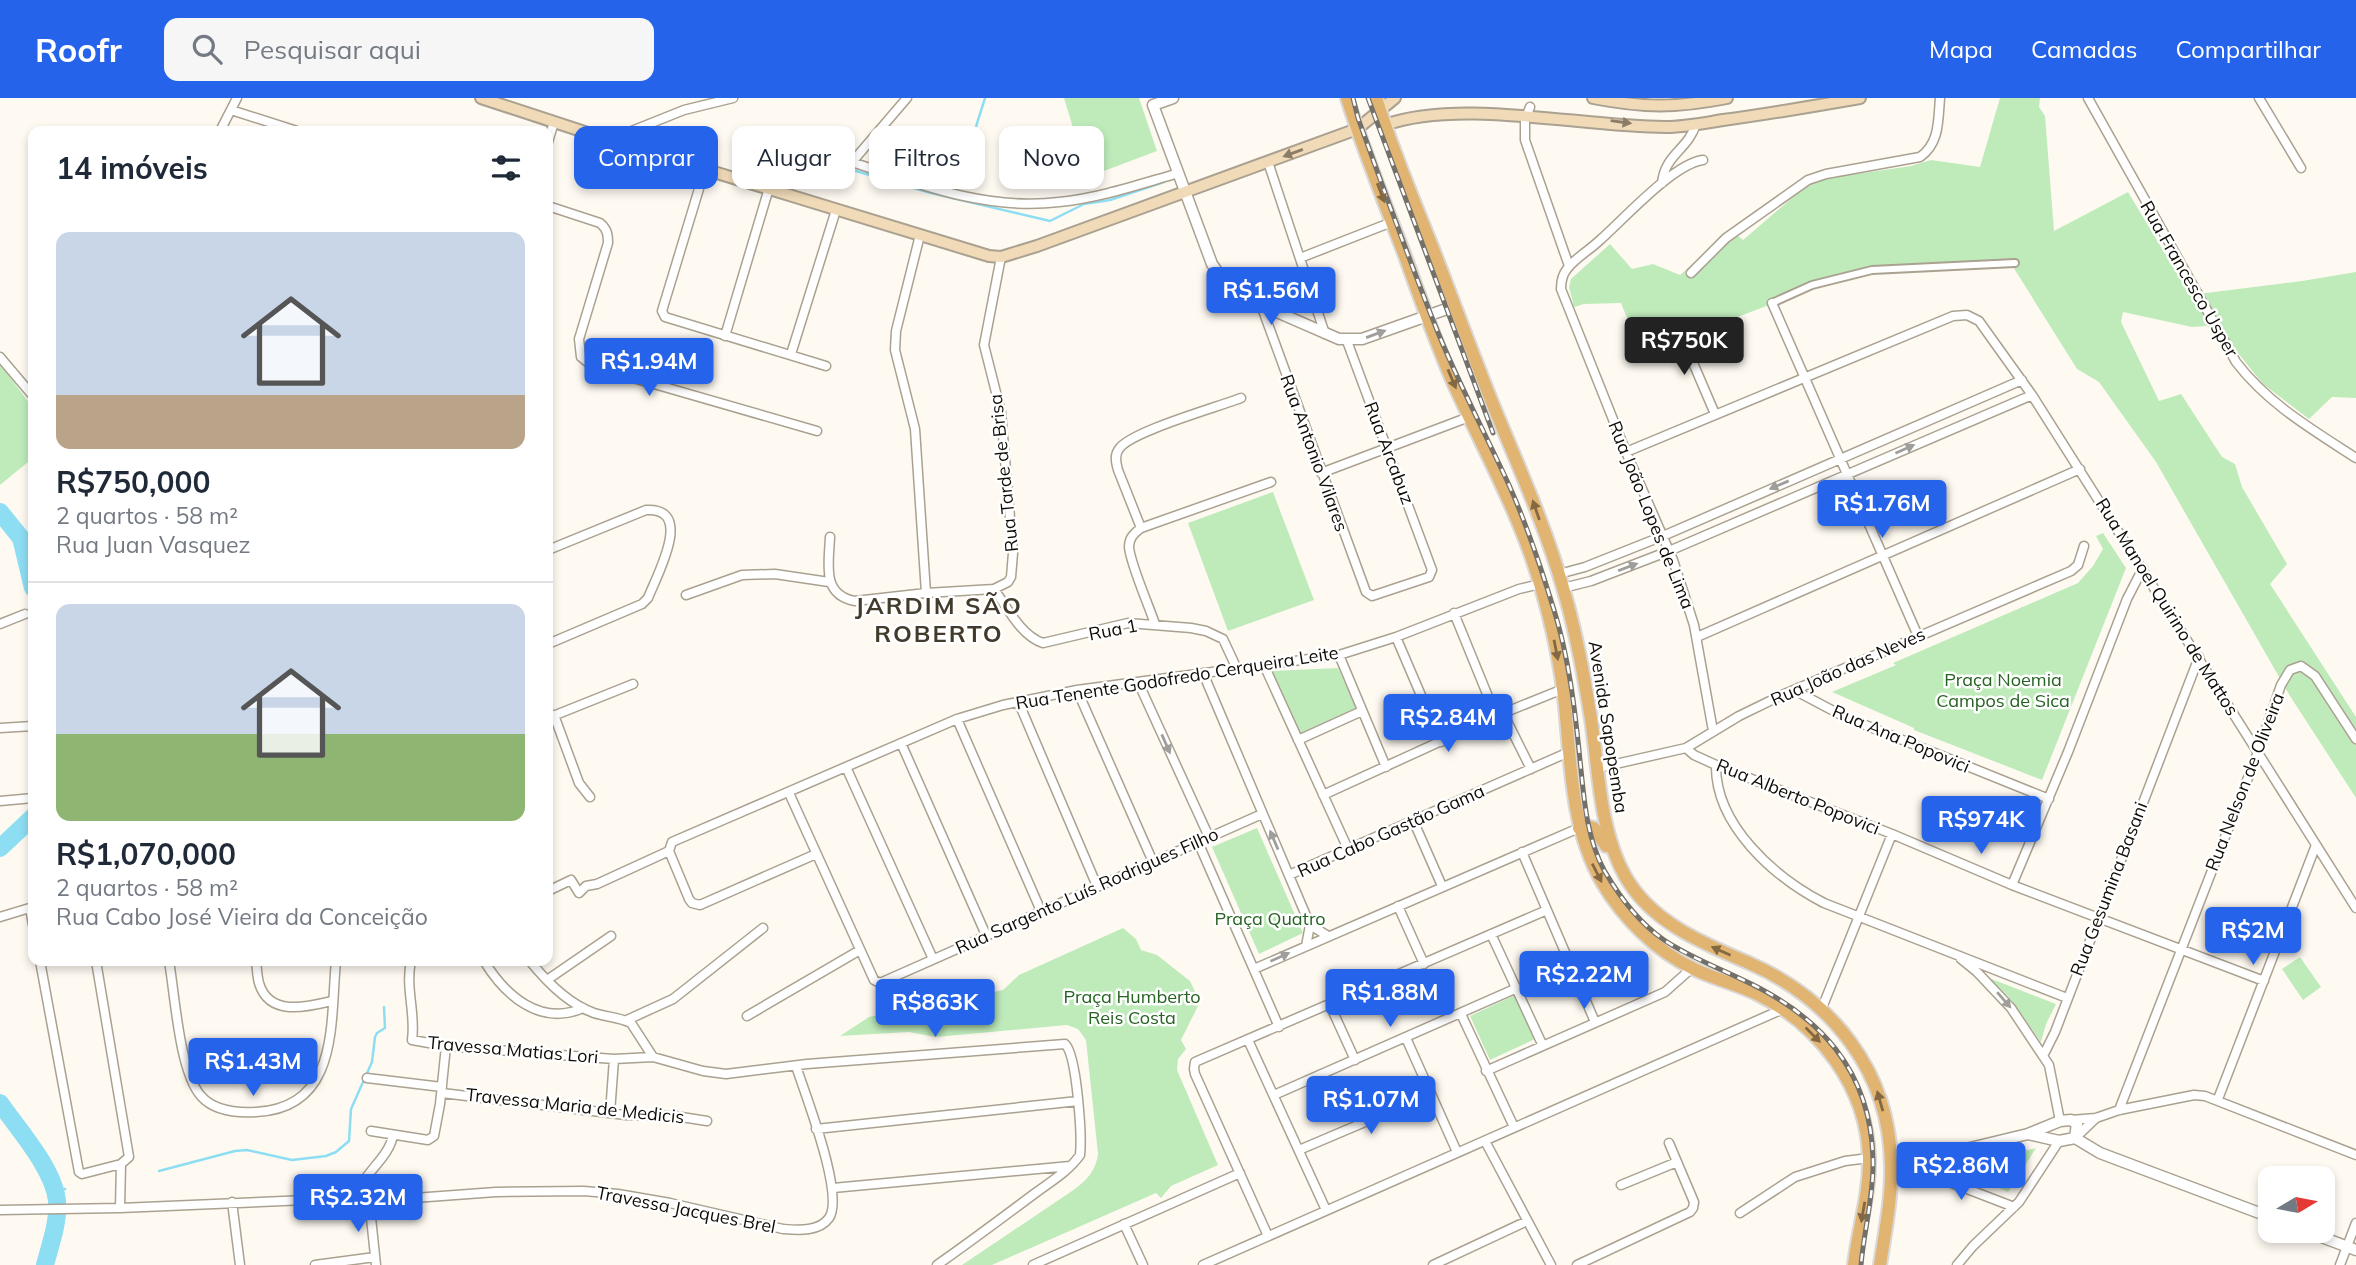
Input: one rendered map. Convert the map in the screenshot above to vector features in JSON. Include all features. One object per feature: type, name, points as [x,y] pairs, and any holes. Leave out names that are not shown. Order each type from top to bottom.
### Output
[{"type":"main road","points":[[481,98],[502,101],[574,129]]},
{"type":"main road","points":[[1347,98],[1427,316],[1469,418],[1517,523],[1540,584],[1563,689],[1579,828],[1587,853],[1602,883],[1636,928],[1692,968],[1756,993],[1783,1009],[1830,1053],[1849,1081],[1859,1104],[1868,1152],[1867,1191],[1854,1265]]},
{"type":"main road","points":[[772,189],[989,256],[1001,257],[1357,130],[1378,104],[1395,98]]},
{"type":"main road","points":[[1593,98],[1661,107],[1727,98]]},
{"type":"main road","points":[[1483,102],[1665,127],[1860,98]]},
{"type":"main road","points":[[1385,125],[1413,110],[1459,102]]},
{"type":"main road","name":"Avenida Sapopemba","points":[[1378,104],[1531,496],[1559,575],[1579,649],[1606,824],[1615,856],[1628,880],[1654,912],[1672,926],[1712,948],[1759,968],[1792,986],[1822,1008],[1863,1060],[1878,1093],[1891,1152],[1891,1191],[1880,1265]]},
{"type":"main road","points":[[1540,584],[1559,575]]},
{"type":"main road","points":[[1540,584],[1563,588]]},
{"type":"main road","points":[[1579,828],[1594,828],[1609,853],[1615,856]]},
{"type":"main road","points":[[1868,1152],[1883,1165],[1891,1168]]},
{"type":"street","points":[[222,126],[237,98]]},
{"type":"street","points":[[644,126],[684,110],[733,98]]},
{"type":"street","points":[[855,159],[907,98]]},
{"type":"street","points":[[1172,98],[1152,101],[1212,264],[1223,280],[1261,305],[1347,341],[1362,339],[1455,306]]},
{"type":"street","points":[[1691,273],[1726,238],[1808,180],[1920,156],[1927,152],[1937,135],[1940,98]]},
{"type":"street","name":"Rua Francesco Usper","points":[[2088,98],[2236,362],[2247,377],[2270,399],[2356,458]]},
{"type":"street","points":[[2259,98],[2301,168]]},
{"type":"street","name":"Rua João Lopes de Lima","points":[[1530,107],[1524,132],[1525,140],[1569,266],[1562,276],[1561,289],[1669,551],[1696,637],[1713,731]]},
{"type":"street","points":[[230,110],[281,126]]},
{"type":"street","points":[[553,126],[554,122]]},
{"type":"street","points":[[1662,183],[1667,164],[1690,140],[1696,124]]},
{"type":"street","points":[[1569,266],[1662,183],[1686,166],[1703,160]]},
{"type":"street","points":[[855,162],[934,189],[1004,203],[1058,202],[1090,197],[1179,173]]},
{"type":"street","points":[[1268,162],[1325,334]]},
{"type":"street","points":[[699,189],[662,312],[665,317],[826,366]]},
{"type":"street","points":[[725,336],[769,189]]},
{"type":"street","points":[[553,208],[600,223],[608,234],[608,243],[579,339],[581,357],[591,365],[609,371],[817,431]]},
{"type":"street","points":[[791,354],[836,210]]},
{"type":"street","points":[[1300,258],[1391,222]]},
{"type":"street","points":[[920,235],[896,331],[895,350],[915,429],[926,593]]},
{"type":"street","name":"Rua Tarde de Brisa","points":[[994,589],[1007,582],[1013,569],[1001,412],[984,345],[1001,257]]},
{"type":"street","points":[[1918,636],[1772,303],[1812,285],[1872,270],[2015,263]]},
{"type":"street","name":"Rua Antonio Vilares","points":[[1261,305],[1366,592],[1373,596]]},
{"type":"street","name":"Rua Manoel Quirino de Mattos","points":[[1805,376],[1953,316],[1967,315],[1979,321],[2022,380],[2080,469],[2356,908]]},
{"type":"street","points":[[1679,330],[1715,414]]},
{"type":"street","name":"Rua Arcabuz","points":[[1347,341],[1432,566],[1429,577],[1373,596]]},
{"type":"street","points":[[0,357],[28,390]]},
{"type":"street","points":[[1626,452],[1805,376]]},
{"type":"street","points":[[1559,575],[1662,536],[2022,380]]},
{"type":"street","points":[[1563,588],[1591,581],[1669,551],[2032,395]]},
{"type":"street","points":[[1140,528],[1118,470],[1116,451],[1125,441],[1143,433],[1241,398]]},
{"type":"street","points":[[1321,473],[1469,418]]},
{"type":"street","points":[[1696,637],[2080,469]]},
{"type":"street","points":[[1155,624],[1129,545],[1133,534],[1140,528],[1271,482]]},
{"type":"street","points":[[553,548],[646,510],[661,511],[670,524],[669,545],[648,598],[642,604],[553,642]]},
{"type":"street","points":[[830,537],[829,582],[840,596],[855,601],[994,589]]},
{"type":"street","name":"Rua João das Neves","points":[[1598,768],[1686,748],[1739,716],[2071,571],[2078,565],[2084,546]]},
{"type":"street","points":[[2012,885],[2049,799],[2127,600],[2143,568]]},
{"type":"street","points":[[686,595],[742,575],[775,574],[829,582]]},
{"type":"street","name":"Rua Tenente Godofredo Cerqueira Leite","points":[[553,889],[571,880],[579,893],[586,886],[597,884],[668,851],[672,842],[957,719],[1018,701],[1077,690],[1339,655],[1396,637],[1519,589],[1540,584]]},
{"type":"street","name":"Rua 1","points":[[994,589],[1035,641],[1043,643],[1128,623],[1206,631],[1223,639],[1237,669]]},
{"type":"street","points":[[1454,613],[1496,716]]},
{"type":"street","points":[[0,624],[25,614]]},
{"type":"street","points":[[1396,637],[1441,742]]},
{"type":"street","points":[[1339,655],[1386,767]]},
{"type":"street","name":"Rua Gesumina Basani","points":[[2043,1056],[2199,657]]},
{"type":"street","points":[[1264,665],[1349,849]]},
{"type":"street","name":"Rua Nelson de Oliveira","points":[[2119,1110],[2258,752],[2281,685],[2290,670],[2305,667],[2315,676],[2356,739]]},
{"type":"street","points":[[1203,673],[1310,925],[1306,946]]},
{"type":"street","points":[[1138,682],[1209,837]]},
{"type":"street","points":[[553,716],[633,684]]},
{"type":"street","points":[[1324,795],[1496,716],[1563,689]]},
{"type":"street","points":[[1077,690],[1153,862]]},
{"type":"street","name":"Rua Ana Popovici","points":[[1794,691],[1843,716],[2049,799]]},
{"type":"street","points":[[1018,701],[1097,886]]},
{"type":"street","points":[[1298,740],[1362,711]]},
{"type":"street","points":[[1496,716],[1507,721],[1531,769]]},
{"type":"street","points":[[957,719],[1041,911]]},
{"type":"street","points":[[553,722],[579,783],[590,797]]},
{"type":"street","points":[[0,728],[28,726]]},
{"type":"street","points":[[901,743],[986,935]]},
{"type":"street","name":"Rua Alberto Popovici","points":[[1686,748],[1694,755],[1716,765],[1892,834],[2012,885],[2264,981]]},
{"type":"street","name":"Rua Cabo Gastão Gama","points":[[1289,875],[1569,752]]},
{"type":"street","points":[[1716,765],[1718,787],[1733,824],[1762,859],[1799,890],[1824,903],[2067,998]]},
{"type":"street","points":[[846,767],[933,960]]},
{"type":"street","points":[[747,1016],[860,950],[789,793]]},
{"type":"street","points":[[0,801],[28,799]]},
{"type":"street","name":"Rua Sargento Luís Rodrigues Filho","points":[[860,950],[874,980],[883,982],[1262,814]]},
{"type":"street","points":[[1413,820],[1442,887]]},
{"type":"street","points":[[1254,968],[1579,828]]},
{"type":"street","points":[[1822,1008],[1892,834]]},
{"type":"street","points":[[1198,842],[1279,1027]]},
{"type":"street","points":[[2218,1099],[2316,845]]},
{"type":"street","points":[[668,851],[689,899],[700,905],[816,854]]},
{"type":"street","points":[[1522,852],[1595,1022]]},
{"type":"street","points":[[1398,906],[1424,964]]},
{"type":"street","points":[[0,916],[28,908]]},
{"type":"street","points":[[1268,1236],[1195,1074],[1195,1062],[1547,910]]},
{"type":"street","points":[[1310,925],[1328,936]]},
{"type":"street","points":[[627,1020],[673,999],[763,928]]},
{"type":"street","points":[[1491,934],[1542,1044]]},
{"type":"street","points":[[547,979],[611,936]]},
{"type":"street","points":[[1955,953],[1977,972],[2023,1023],[2049,1065],[2065,1121]]},
{"type":"street","points":[[41,966],[79,1172],[82,1174],[121,1164],[129,1157],[97,966]]},
{"type":"street","points":[[170,966],[186,1067],[201,1097],[214,1106],[246,1113],[274,1109],[300,1098],[315,1085],[324,1067],[329,1045],[335,966]]},
{"type":"street","points":[[257,966],[259,984],[264,994],[279,1006],[299,1007],[332,1000]]},
{"type":"street","name":"Travessa Matias Lori","points":[[411,966],[412,1040],[446,1046],[614,1059],[653,1057],[703,1071],[726,1074],[1058,1044],[1069,1046],[1078,1101]]},
{"type":"street","points":[[488,966],[502,985],[524,1005],[537,1011],[565,1013],[583,1008]]},
{"type":"street","points":[[535,966],[583,1008],[627,1020],[653,1057]]},
{"type":"street","points":[[1486,1071],[1665,992],[1692,968]]},
{"type":"street","points":[[1274,1095],[1517,988]]},
{"type":"street","points":[[1331,1005],[1355,1060]]},
{"type":"street","points":[[1203,1265],[1783,1009]]},
{"type":"street","points":[[1461,1014],[1514,1127]]},
{"type":"street","points":[[1406,1038],[1457,1152]]},
{"type":"street","points":[[1248,1040],[1326,1210]]},
{"type":"street","points":[[371,1131],[428,1140],[434,1136],[446,1046]]},
{"type":"street","points":[[610,1113],[614,1059]]},
{"type":"street","points":[[796,1066],[833,1188],[1070,1166]]},
{"type":"street","name":"Travessa Maria de Medicis","points":[[367,1078],[610,1113],[675,1116],[707,1121]]},
{"type":"street","points":[[1299,1150],[1431,1094]]},
{"type":"street","points":[[1918,1170],[1940,1161],[1945,1154],[2028,1134],[2065,1121],[2096,1118],[2119,1110],[2194,1095],[2218,1099],[2356,1155]]},
{"type":"street","points":[[816,1129],[1078,1101],[1081,1150],[1070,1166],[937,1265]]},
{"type":"street","points":[[2028,1134],[2059,1142],[2075,1138],[2096,1118]]},
{"type":"street","points":[[2065,1121],[2077,1124],[2075,1138]]},
{"type":"street","points":[[356,1198],[363,1180],[389,1147],[393,1135]]},
{"type":"street","points":[[2075,1138],[2095,1151],[2258,1212]]},
{"type":"street","points":[[1485,1140],[1551,1265]]},
{"type":"street","points":[[1957,1265],[2014,1207],[2059,1142]]},
{"type":"street","points":[[1577,1265],[1690,1212],[1694,1202],[1669,1143]]},
{"type":"street","points":[[1891,1152],[1908,1155],[1938,1150],[1945,1154]]},
{"type":"street","points":[[1740,1213],[1795,1177],[1868,1152]]},
{"type":"street","points":[[1621,1185],[1677,1162]]},
{"type":"street","points":[[120,1208],[121,1164]]},
{"type":"street","points":[[1891,1168],[1918,1170],[2014,1207]]},
{"type":"street","points":[[1033,1265],[1240,1173]]},
{"type":"street","name":"Travessa Jacques Brel","points":[[0,1210],[583,1191],[618,1194],[783,1229],[804,1230],[823,1224],[829,1218],[832,1212],[833,1188]]},
{"type":"street","points":[[315,1265],[375,1261],[369,1199]]},
{"type":"street","points":[[232,1202],[240,1265]]},
{"type":"street","points":[[1433,1265],[1527,1221]]},
{"type":"street","points":[[2340,1265],[2351,1249],[2356,1223]]},
{"type":"street","points":[[1124,1224],[1143,1265]]},
{"type":"green space","points":[[1064,98],[1139,98],[1157,151],[1104,171],[1104,126],[1073,126]]},
{"type":"green space","points":[[2000,98],[2040,98],[2039,107],[2045,116],[2054,231],[2128,192],[2190,295],[2356,272],[2356,398],[2332,397],[2309,419],[2262,383],[2234,348],[2207,326],[2192,327],[2123,312],[2121,322],[2159,401],[2181,394],[2222,457],[2235,464],[2242,487],[2287,564],[2270,584],[2356,717],[2356,798],[2290,696],[2156,462],[2099,382],[2077,369],[2010,262],[1941,271],[1878,272],[1808,290],[1696,333],[1679,324],[1638,345],[1621,303],[1584,304],[1574,307],[1569,287],[1571,279],[1610,244],[1632,269],[1653,264],[1680,275],[1732,231],[1743,240],[1806,186],[1822,179],[1911,166],[1931,160],[1980,167]]},
{"type":"green space","points":[[0,364],[28,401],[28,462],[0,485]]},
{"type":"green space","points":[[1273,492],[1314,600],[1228,631],[1188,523]]},
{"type":"green space","name":"Praça Noemia Campos de Sica","points":[[2103,533],[2126,568],[2042,780],[1914,730],[1832,692],[2078,583],[2103,549],[2096,536]]},
{"type":"green space","points":[[1338,668],[1356,708],[1299,734],[1271,671]]},
{"type":"green space","name":"Praça Quatro","points":[[1257,828],[1303,933],[1259,954],[1212,847]]},
{"type":"green space","name":"Praça Humberto Reis Costa","points":[[1123,928],[1136,939],[1141,950],[1157,955],[1190,981],[1200,1002],[1181,1040],[1186,1049],[1178,1059],[1177,1070],[1218,1165],[1171,1186],[1161,1198],[1156,1193],[992,1265],[962,1265],[1072,1191],[1093,1171],[1098,1154],[1086,1040],[1078,1029],[1067,1025],[936,1037],[909,1032],[840,1036],[869,1017],[1003,990],[1019,975]]},
{"type":"green space","points":[[2300,957],[2321,987],[2303,1000],[2282,969]]},
{"type":"green space","points":[[1989,978],[2056,1004],[2041,1042],[2010,998]]},
{"type":"green space","points":[[1515,995],[1535,1039],[1490,1060],[1470,1016]]},
{"type":"green space","points":[[2036,1148],[2008,1192],[1949,1168]]},
{"type":"waterway","points":[[976,126],[985,98]]},
{"type":"waterway","points":[[855,171],[931,193],[1050,221],[1084,204],[1110,200],[1164,182]]},
{"type":"waterway","points":[[0,512],[21,538],[28,567]]},
{"type":"waterway","points":[[0,848],[28,822]]},
{"type":"waterway","points":[[159,1171],[235,1151],[247,1150],[292,1160],[326,1156],[336,1152],[349,1141],[351,1109],[372,1062],[375,1037],[385,1028],[384,1007]]},
{"type":"waterway","points":[[0,1103],[34,1150],[54,1189],[57,1217],[45,1265]]},
{"type":"waterway","points":[[56,1191],[65,1189]]},
{"type":"railway","points":[[1353,98],[1407,254],[1439,335],[1516,500],[1544,578],[1568,665],[1587,816],[1598,857],[1623,899],[1655,933],[1682,951],[1769,993],[1794,1010],[1817,1028],[1836,1049],[1851,1072],[1870,1128],[1873,1160],[1861,1265]]},
{"type":"railway","points":[[1368,98],[1493,433]]},
{"type":"district","name":"JARDIM SÃO ROBERTO","points":[[939,620]]}]
